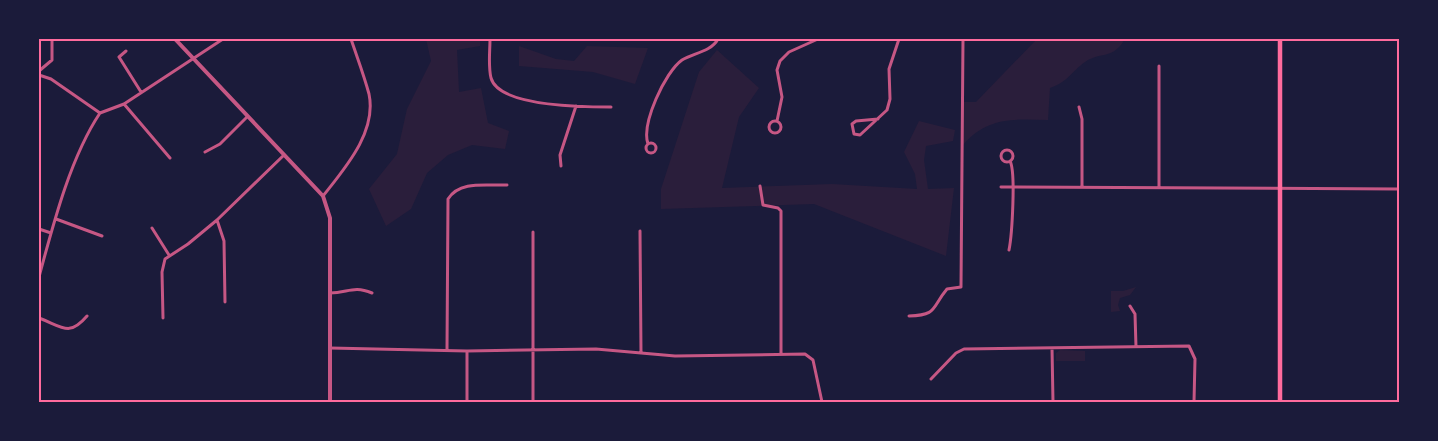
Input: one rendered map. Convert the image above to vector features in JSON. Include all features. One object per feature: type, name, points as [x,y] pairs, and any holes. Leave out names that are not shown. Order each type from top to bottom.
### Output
[{"type":"main road","points":[[1280,39],[1280,402]]},
{"type":"street","points":[[39,71],[52,60],[52,39]]},
{"type":"street","points":[[175,39],[191,59],[323,196],[330,218],[330,402]]},
{"type":"street","points":[[39,277],[51,233],[83,141],[100,113],[124,104],[223,39]]},
{"type":"street","points":[[323,196],[350,162],[367,124],[370,110],[369,95],[351,39]]},
{"type":"street","points":[[490,39],[491,78],[495,86],[504,92],[531,101],[576,106],[611,107]]},
{"type":"street","points":[[648,144],[646,134],[648,119],[673,67],[683,60],[709,48],[718,39]]},
{"type":"street","points":[[777,121],[782,96],[777,70],[780,61],[789,52],[818,39]]},
{"type":"street","points":[[878,119],[854,122],[852,131],[854,134],[860,135],[883,116],[889,105],[889,69],[899,39]]},
{"type":"street","points":[[909,316],[930,313],[935,309],[947,289],[962,287],[963,39]]},
{"type":"street","points":[[126,51],[119,56],[141,92]]},
{"type":"street","points":[[1159,66],[1160,187]]},
{"type":"street","points":[[39,75],[51,78],[100,113]]},
{"type":"street","points":[[124,104],[170,158]]},
{"type":"street","points":[[561,166],[560,155],[576,106]]},
{"type":"street","points":[[1079,107],[1082,119],[1082,187]]},
{"type":"street","points":[[206,152],[220,144],[247,117]]},
{"type":"street","points":[[163,318],[162,272],[165,259],[188,244],[217,220],[284,155]]},
{"type":"street","points":[[1009,250],[1012,187],[1012,166],[1010,161]]},
{"type":"street","points":[[448,350],[448,199],[453,192],[464,186],[507,185]]},
{"type":"street","points":[[760,186],[763,205],[778,208],[781,211],[781,354]]},
{"type":"street","points":[[1001,187],[1399,189]]},
{"type":"street","points":[[56,219],[102,236]]},
{"type":"street","points":[[217,220],[224,241],[225,302]]},
{"type":"street","points":[[152,228],[170,255]]},
{"type":"street","points":[[39,229],[51,233]]},
{"type":"street","points":[[640,231],[641,352]]},
{"type":"street","points":[[533,232],[532,350],[534,402]]},
{"type":"street","points":[[330,293],[342,293],[354,288],[372,292]]},
{"type":"street","points":[[1130,306],[1135,314],[1136,347]]},
{"type":"street","points":[[39,318],[70,329],[77,328],[87,316]]},
{"type":"street","points":[[931,379],[956,353],[964,349],[1189,346],[1195,359],[1194,402]]},
{"type":"street","points":[[330,348],[641,352],[675,356],[805,354],[810,356],[815,367],[822,402]]},
{"type":"street","points":[[1052,348],[1052,402]]},
{"type":"street","points":[[467,351],[467,402]]},
{"type":"shaded area","points":[[426,39],[480,39],[480,46],[457,50],[459,92],[481,88],[488,123],[509,131],[505,149],[472,145],[448,155],[427,173],[411,209],[386,226],[369,189],[397,154],[407,109],[431,61]]},
{"type":"shaded area","points":[[1037,39],[1122,39],[1123,42],[1114,51],[1085,62],[1065,80],[1050,88],[1048,120],[1012,120],[1001,122],[981,129],[963,145],[963,102],[976,102]]},
{"type":"shaded area","points":[[519,46],[556,59],[574,61],[587,46],[648,48],[635,84],[593,72],[519,66]]},
{"type":"shaded area","points":[[717,50],[759,88],[739,117],[722,188],[832,184],[917,189],[915,174],[904,152],[919,121],[955,130],[953,141],[926,146],[924,160],[928,189],[954,188],[946,256],[814,204],[661,209],[661,189],[699,72]]},
{"type":"shaded area","points":[[1136,287],[1130,295],[1120,298],[1118,305],[1120,311],[1111,312],[1111,291],[1123,291]]},
{"type":"shaded area","points":[[1060,350],[1085,351],[1085,361],[1056,361],[1056,353]]}]
